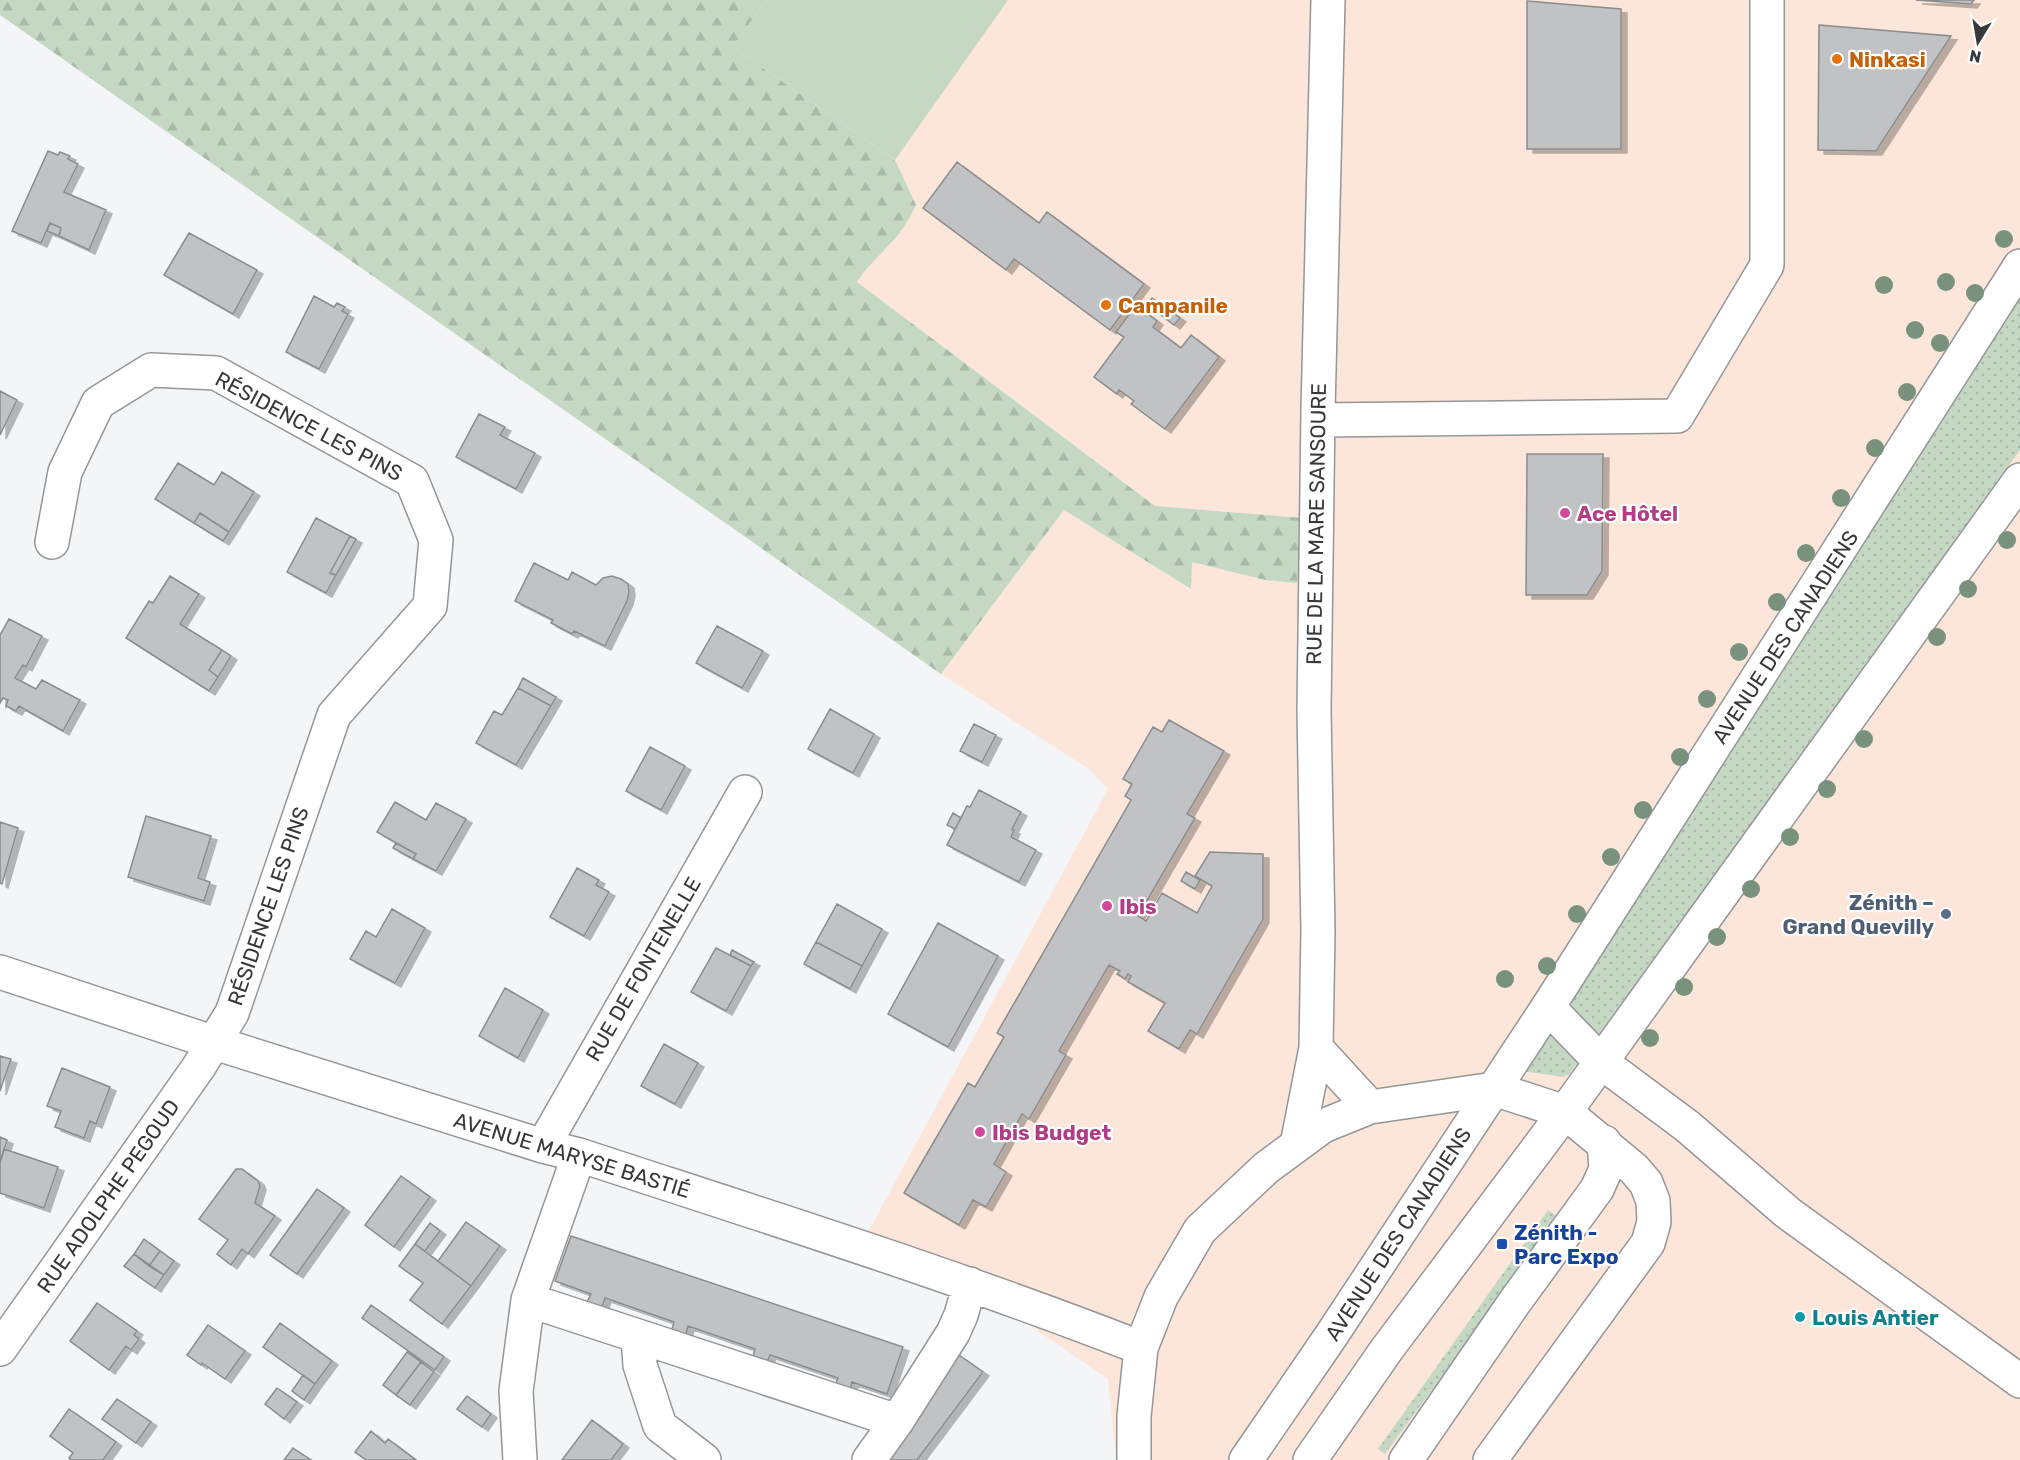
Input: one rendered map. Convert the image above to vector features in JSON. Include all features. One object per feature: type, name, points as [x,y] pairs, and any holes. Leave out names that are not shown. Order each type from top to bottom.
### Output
[{"type":"street","name":"RUE DE LA MARE SANSOURE","points":[[1297,1145],[1316,1048],[1318,931],[1314,711],[1328,0]]},
{"type":"street","points":[[1318,420],[1677,416],[1767,265],[1767,0]]},
{"type":"street","name":"AVENUE DES CANADIENS","points":[[1246,1460],[1548,1006],[2020,266]]},
{"type":"street","name":"RÉSIDENCE LES PINS","points":[[52,542],[65,472],[98,403],[151,370],[216,373],[412,481],[436,540],[430,606],[334,715],[232,1013],[215,1043]]},
{"type":"street","points":[[1310,1460],[1387,1349],[1601,1062],[2020,480]]},
{"type":"street","name":"RUE DE FONTENELLE","points":[[543,1146],[745,792]]},
{"type":"street","name":"AVENUE MARYSE BASTIÉ","points":[[0,972],[215,1043],[543,1146],[579,1155],[970,1284],[1142,1348]]},
{"type":"street","points":[[1548,1006],[1601,1062],[1687,1126],[1788,1214],[2020,1381]]},
{"type":"street","name":"RUE ADOLPHE PEGOUD","points":[[0,1349],[215,1043]]},
{"type":"street","points":[[1316,1048],[1370,1107]]},
{"type":"street","points":[[1134,1460],[1134,1416],[1142,1348],[1161,1297],[1200,1230],[1266,1168],[1323,1125],[1370,1107],[1494,1089],[1564,1112],[1604,1142],[1634,1169],[1646,1184],[1653,1201],[1653,1222],[1648,1243],[1490,1460]]},
{"type":"street","points":[[1406,1460],[1514,1303],[1597,1188],[1606,1169],[1604,1142]]},
{"type":"street","points":[[520,1460],[516,1391],[528,1300],[579,1155]]},
{"type":"street","points":[[869,1460],[897,1421],[953,1333],[970,1284]]},
{"type":"street","points":[[528,1300],[897,1421]]},
{"type":"street","points":[[638,1336],[640,1365],[660,1426],[704,1460]]},
{"type":"shaded area","points":[[766,0],[2020,0],[2020,1460],[1116,1460],[1108,1379],[970,1284],[860,1247],[1108,789],[1089,769],[941,674],[1064,510],[1191,589],[1192,561],[1265,580],[1303,518],[1155,506],[857,282],[874,260],[890,245],[896,160],[733,47]]},
{"type":"green space","points":[[0,0],[766,0],[733,47],[895,160],[916,205],[901,231],[857,282],[1155,506],[1303,518],[1297,583],[1265,580],[1192,562],[1191,589],[1064,510],[941,674],[0,15]]},
{"type":"green space","points":[[766,0],[1008,0],[895,160],[733,47]]},
{"type":"green space","points":[[2020,291],[2020,450],[1594,1041],[1570,1010],[1574,993]]},
{"type":"green space","points":[[1540,1021],[1579,1061],[1569,1075],[1563,1077],[1516,1070]]},
{"type":"green space","points":[[1548,1210],[1558,1217],[1385,1454],[1378,1449]]},
{"type":"building","points":[[1916,0],[1974,0],[1971,4]]},
{"type":"building","points":[[1527,1],[1621,9],[1621,149],[1527,149]]},
{"type":"building","points":[[1819,25],[1951,36],[1876,151],[1818,150]]},
{"type":"building","points":[[48,151],[70,156],[68,159],[78,164],[64,192],[106,210],[89,250],[59,236],[61,228],[50,223],[41,243],[12,231]]},
{"type":"building","points":[[957,162],[1039,223],[1047,212],[1144,284],[1110,330],[1014,259],[1006,270],[923,208]]},
{"type":"building","points":[[50,223],[61,228],[59,236],[47,231]]},
{"type":"building","points":[[189,233],[257,270],[233,314],[164,275]]},
{"type":"building","points":[[314,296],[334,307],[337,303],[345,307],[342,311],[348,314],[319,369],[286,352]]},
{"type":"building","points":[[1152,298],[1180,318],[1174,325],[1148,305]]},
{"type":"building","points":[[1136,305],[1157,321],[1153,327],[1181,348],[1191,335],[1219,357],[1165,429],[1131,404],[1134,401],[1119,390],[1117,394],[1094,377],[1124,337],[1116,332]]},
{"type":"building","points":[[0,391],[17,400],[0,435]]},
{"type":"building","points":[[479,414],[505,427],[500,435],[535,453],[516,489],[456,457]]},
{"type":"building","name":"Ace Hôtel","points":[[1527,454],[1603,454],[1602,571],[1587,595],[1526,595]]},
{"type":"building","points":[[178,463],[214,485],[222,472],[254,492],[229,532],[200,513],[194,523],[155,499]]},
{"type":"building","points":[[200,513],[229,532],[223,541],[194,523]]},
{"type":"building","points":[[316,518],[350,536],[330,573],[336,575],[326,593],[287,572]]},
{"type":"building","points":[[350,536],[356,539],[336,575],[330,573]]},
{"type":"building","points":[[534,563],[568,580],[572,572],[596,585],[603,578],[612,576],[628,584],[627,601],[605,646],[574,631],[572,634],[551,623],[553,620],[515,601]]},
{"type":"building","points":[[170,576],[199,594],[180,624],[222,650],[209,670],[218,677],[209,691],[126,638],[149,601],[153,603]]},
{"type":"building","points":[[9,619],[42,636],[26,667],[23,665],[15,678],[36,689],[42,680],[80,700],[63,731],[19,706],[16,711],[6,706],[8,700],[3,698],[0,703],[0,635]]},
{"type":"building","points":[[717,626],[763,651],[742,688],[696,663]]},
{"type":"building","points":[[222,650],[231,656],[218,677],[209,670]]},
{"type":"building","points":[[523,678],[556,697],[551,706],[518,688]]},
{"type":"building","points":[[518,688],[551,706],[516,765],[476,743],[494,711],[502,715]]},
{"type":"building","points":[[830,709],[874,734],[853,773],[808,749]]},
{"type":"building","points":[[1169,720],[1224,751],[1187,814],[1195,818],[1138,916],[1146,921],[1162,893],[1197,913],[1212,886],[1195,876],[1210,852],[1263,854],[1263,919],[1197,1034],[1190,1030],[1179,1049],[1148,1031],[1165,1003],[1128,982],[1131,976],[1128,974],[1125,979],[1117,974],[1120,971],[1109,965],[1059,1051],[1066,1055],[1029,1119],[1022,1114],[994,1164],[1006,1172],[986,1207],[973,1200],[959,1225],[904,1193],[968,1083],[975,1087],[1004,1037],[997,1033],[1131,800],[1125,796],[1132,784],[1123,779],[1153,727],[1162,732]]},
{"type":"building","points":[[974,724],[996,735],[982,762],[960,751]]},
{"type":"building","points":[[650,747],[685,766],[661,810],[626,791]]},
{"type":"building","points":[[979,790],[1021,812],[1012,829],[1014,830],[1011,837],[1036,850],[1019,882],[947,845],[967,806],[970,807]]},
{"type":"building","points":[[395,802],[426,820],[436,803],[466,819],[436,871],[413,859],[416,854],[377,832]]},
{"type":"building","points":[[953,813],[961,818],[955,829],[947,825]]},
{"type":"building","points":[[146,816],[211,836],[198,878],[210,882],[204,901],[128,877]]},
{"type":"building","points":[[0,822],[18,828],[2,884],[0,883]]},
{"type":"building","points":[[396,843],[416,854],[413,859],[393,848]]},
{"type":"building","points":[[577,868],[599,880],[596,885],[609,892],[584,936],[550,917]]},
{"type":"building","points":[[1186,872],[1200,880],[1195,889],[1181,881]]},
{"type":"building","points":[[837,904],[882,929],[862,966],[816,942]]},
{"type":"building","points":[[392,909],[425,928],[395,983],[350,959],[366,931],[376,937]]},
{"type":"building","points":[[938,923],[998,956],[948,1047],[888,1014]]},
{"type":"building","points":[[816,942],[862,966],[850,989],[804,964]]},
{"type":"building","points":[[716,948],[751,966],[726,1011],[691,992]]},
{"type":"building","points":[[732,950],[754,962],[751,966],[730,955]]},
{"type":"building","points":[[505,988],[543,1010],[518,1058],[479,1036]]},
{"type":"building","points":[[664,1044],[698,1063],[675,1104],[641,1086]]},
{"type":"building","points":[[0,1056],[11,1059],[0,1091]]},
{"type":"building","points":[[62,1068],[110,1087],[96,1124],[90,1121],[84,1138],[55,1127],[61,1111],[47,1106]]},
{"type":"building","points":[[0,1137],[7,1140],[0,1163]]},
{"type":"building","points":[[4,1149],[58,1167],[44,1208],[0,1193],[0,1163]]},
{"type":"building","points":[[236,1169],[242,1169],[258,1181],[260,1186],[255,1203],[275,1216],[248,1254],[242,1249],[231,1265],[217,1254],[228,1240],[199,1219]]},
{"type":"building","points":[[401,1176],[430,1197],[394,1247],[365,1225]]},
{"type":"building","points":[[317,1189],[344,1208],[297,1274],[270,1255]]},
{"type":"building","points":[[466,1222],[500,1246],[471,1286],[438,1261]]},
{"type":"building","points":[[430,1223],[440,1231],[425,1251],[415,1244]]},
{"type":"building","points":[[571,1236],[903,1347],[887,1394],[852,1382],[850,1390],[835,1385],[838,1378],[770,1355],[767,1362],[753,1357],[755,1349],[688,1326],[686,1335],[672,1329],[674,1322],[605,1298],[602,1307],[587,1302],[591,1294],[555,1281]]},
{"type":"building","points":[[144,1239],[160,1251],[149,1266],[134,1254]]},
{"type":"building","points":[[415,1244],[471,1286],[442,1324],[410,1300],[423,1283],[399,1266]]},
{"type":"building","points":[[160,1251],[174,1261],[164,1275],[149,1266]]},
{"type":"building","points":[[134,1254],[164,1275],[155,1288],[124,1266]]},
{"type":"building","points":[[97,1303],[137,1331],[134,1335],[139,1339],[131,1350],[126,1346],[109,1370],[70,1341]]},
{"type":"building","points":[[371,1305],[444,1357],[435,1370],[362,1318]]},
{"type":"building","points":[[280,1323],[332,1361],[315,1384],[263,1347]]},
{"type":"building","points":[[208,1325],[245,1351],[225,1379],[187,1355]]},
{"type":"building","points":[[407,1352],[421,1362],[396,1395],[383,1385]]},
{"type":"building","points":[[959,1355],[983,1372],[917,1460],[881,1460]]},
{"type":"building","points":[[421,1362],[434,1372],[410,1405],[396,1395]]},
{"type":"building","points":[[303,1375],[315,1384],[304,1400],[292,1391]]},
{"type":"building","points":[[277,1388],[297,1402],[284,1419],[265,1404]]},
{"type":"building","points":[[467,1396],[491,1414],[482,1427],[457,1409]]},
{"type":"building","points":[[117,1399],[151,1422],[136,1443],[102,1419]]},
{"type":"building","points":[[69,1409],[116,1442],[103,1460],[71,1460],[69,1458],[73,1453],[50,1436]]},
{"type":"building","points":[[592,1420],[623,1444],[611,1460],[562,1460]]},
{"type":"building","points":[[371,1431],[385,1443],[388,1439],[416,1460],[366,1460],[355,1452]]},
{"type":"building","points":[[293,1448],[311,1460],[284,1460]]},
{"type":"place","name":"Ninkasi","points":[[1837,59]]},
{"type":"place","name":"Campanile","points":[[1106,305]]},
{"type":"place","name":"Ace Hôtel","points":[[1565,513]]},
{"type":"place","name":"Ibis","points":[[1107,906]]},
{"type":"place","name":"Zénith – Grand Quevilly","points":[[1946,914]]},
{"type":"place","name":"Ibis Budget","points":[[980,1132]]},
{"type":"place","name":"Zénith - Parc Expo","points":[[1502,1244]]},
{"type":"place","name":"Louis Antier","points":[[1800,1317]]}]
